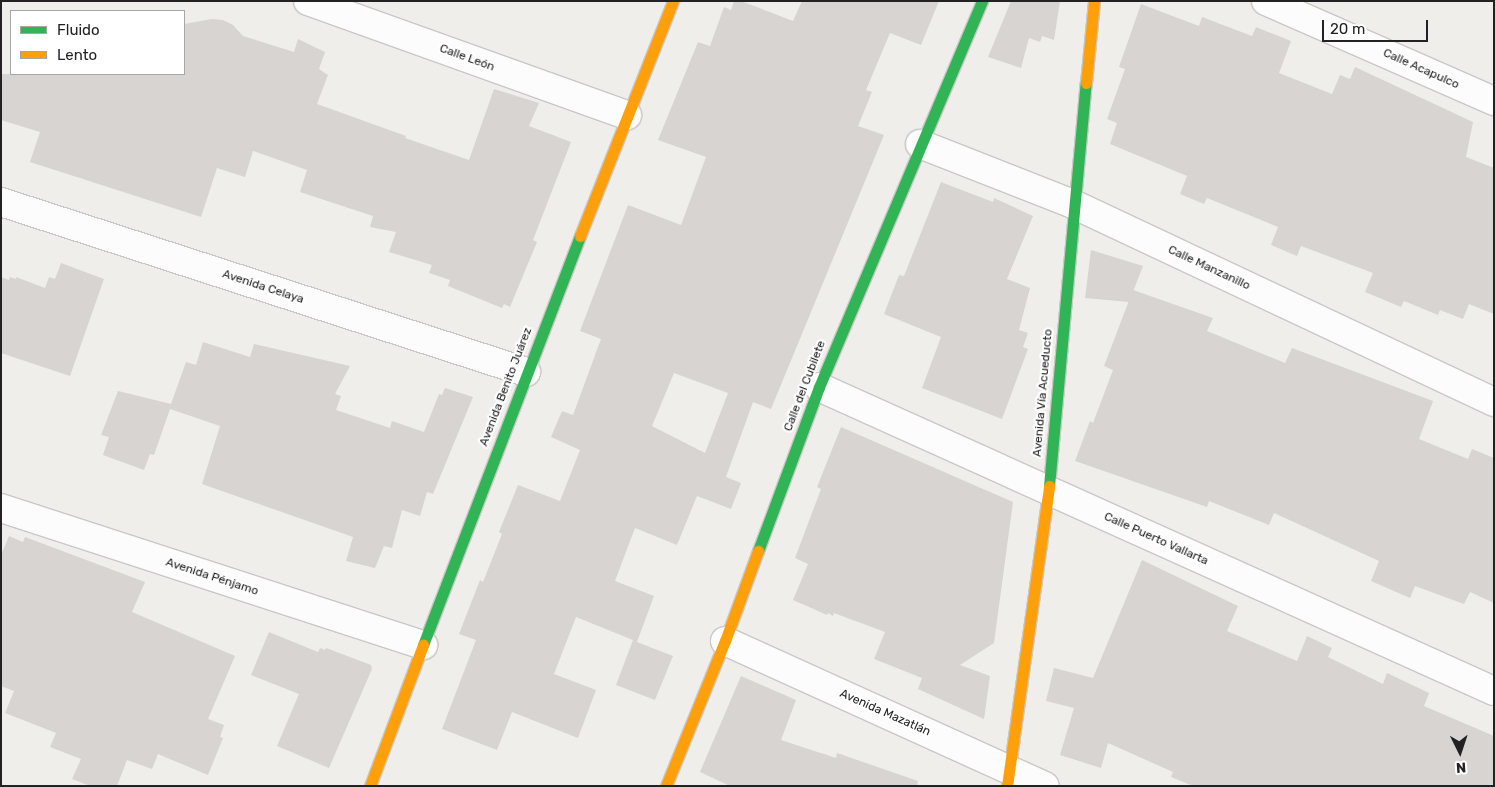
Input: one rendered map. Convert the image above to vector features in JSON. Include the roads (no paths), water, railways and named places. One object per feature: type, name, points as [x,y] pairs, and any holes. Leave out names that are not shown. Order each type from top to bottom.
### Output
[{"type":"street","name":"Calle León","points":[[308,1],[627,115]]},
{"type":"street","name":"Avenida Benito Juárez","points":[[372,785],[526,372],[674,1]]},
{"type":"street","name":"Calle del Cubilete","points":[[666,786],[725,641],[818,387],[982,1]]},
{"type":"street","name":"Avenida Vía Acueducto","points":[[1008,777],[1049,491],[1073,204],[1094,1]]},
{"type":"street","name":"Calle Acapulco","points":[[1266,1],[1494,101]]},
{"type":"street","name":"Calle Manzanillo","points":[[920,144],[1073,204],[1494,402]]},
{"type":"street","name":"Avenida Celaya","points":[[1,202],[526,372]]},
{"type":"street","name":"Calle Puerto Vallarta","points":[[818,387],[1494,691]]},
{"type":"street","name":"Avenida Pénjamo","points":[[1,508],[423,645]]},
{"type":"street","name":"Avenida Mazatlán","points":[[725,641],[1008,777],[1046,786]]}]
